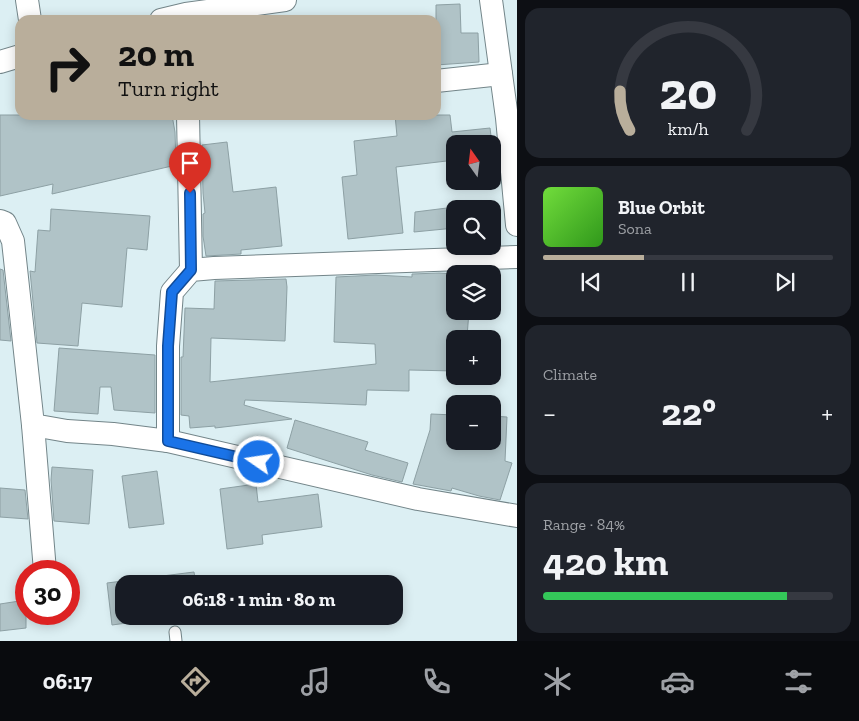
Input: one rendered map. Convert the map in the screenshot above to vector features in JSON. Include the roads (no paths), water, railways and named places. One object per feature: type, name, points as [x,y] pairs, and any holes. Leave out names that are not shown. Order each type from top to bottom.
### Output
[{"type":"street","points":[[27,0],[29,15]]},
{"type":"street","points":[[186,11],[286,0]]},
{"type":"street","points":[[491,0],[507,118],[516,225]]},
{"type":"street","points":[[0,62],[15,58]]},
{"type":"street","points":[[441,80],[501,74]]},
{"type":"street","points":[[168,441],[168,346],[172,292],[191,270],[188,120]]},
{"type":"street","points":[[0,221],[5,223],[14,241],[33,425],[44,560]]},
{"type":"street","points":[[191,270],[516,257]]},
{"type":"street","points":[[33,425],[67,431],[114,434],[168,441],[418,499],[516,516]]}]
